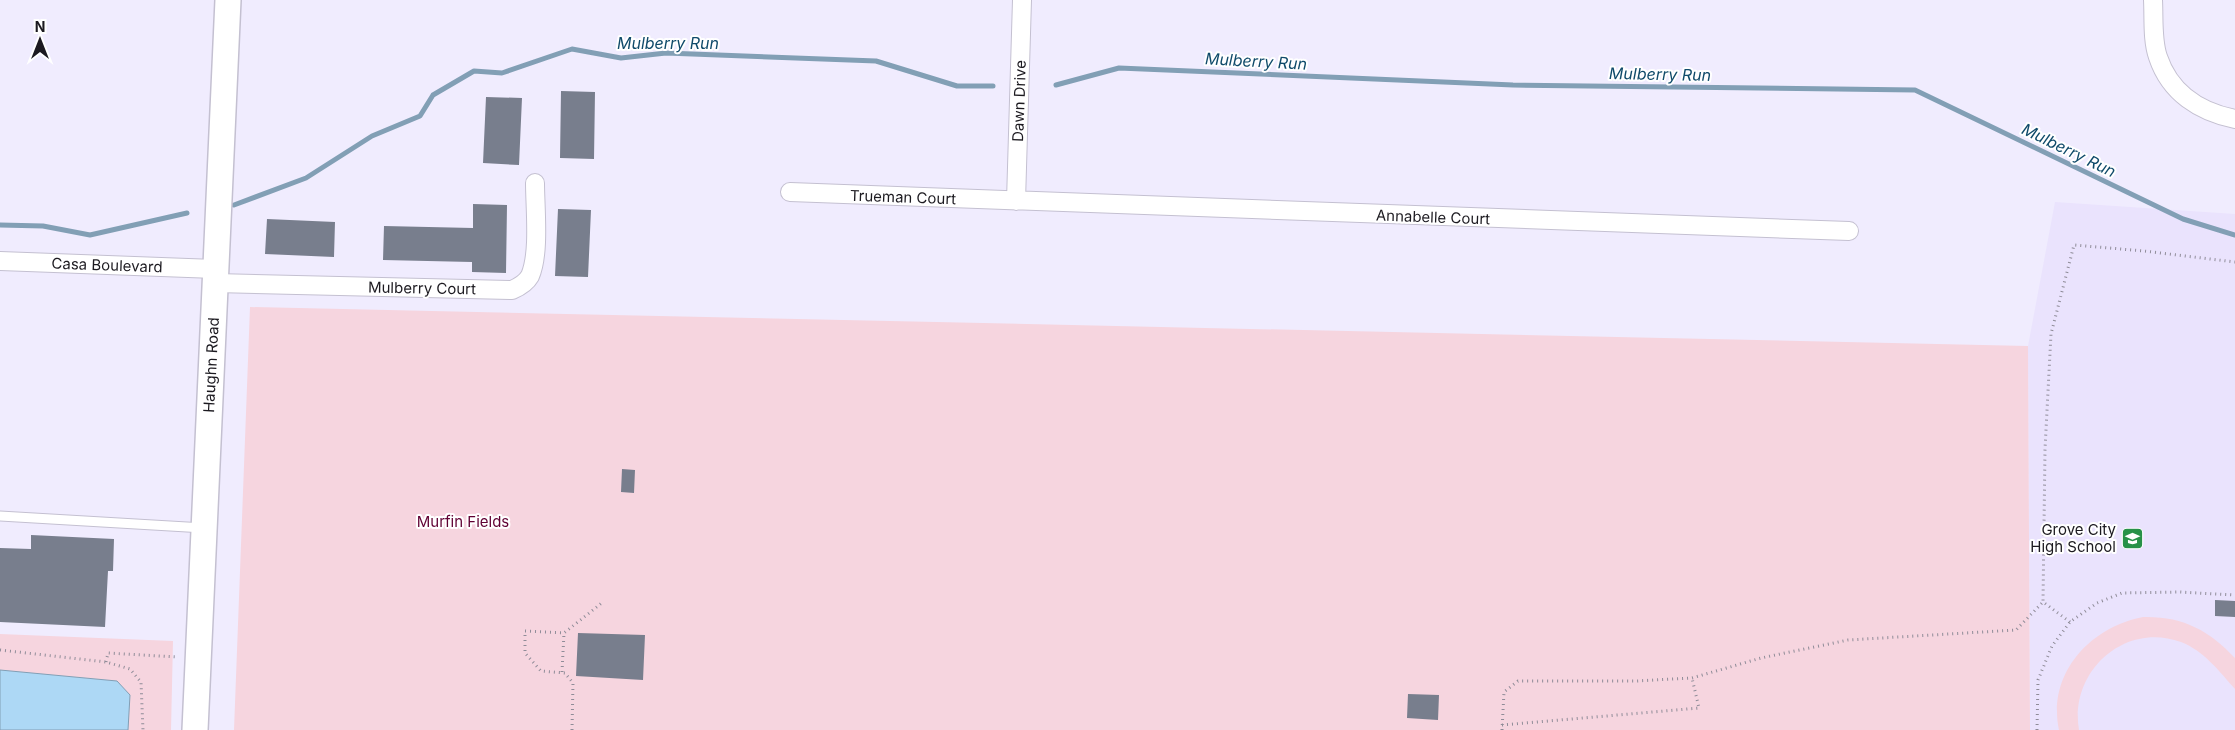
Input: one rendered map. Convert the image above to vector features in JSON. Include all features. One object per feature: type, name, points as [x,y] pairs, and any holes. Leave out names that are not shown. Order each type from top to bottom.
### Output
[{"type":"street","name":"Haughn Road","points":[[195,730],[228,0]]},
{"type":"street","name":"Dawn Drive","points":[[1016,201],[1022,0]]},
{"type":"street","points":[[2153,0],[2154,35],[2158,57],[2167,77],[2181,94],[2198,108],[2235,119]]},
{"type":"street","name":"Mulberry Court","points":[[215,276],[512,290],[522,286],[529,276],[534,261],[535,183]]},
{"type":"street","name":"Trueman Court","points":[[790,192],[1016,201]]},
{"type":"street","name":"Annabelle Court","points":[[1016,201],[1849,231]]},
{"type":"street","name":"Casa Boulevard","points":[[0,261],[215,276]]},
{"type":"lane","points":[[0,516],[204,528]]},
{"type":"path","points":[[1502,730],[1504,692],[1518,680],[1692,678],[1761,658],[1848,640],[2016,630],[2043,602],[2045,448],[2051,334],[2074,245],[2235,262]]},
{"type":"path","points":[[2037,730],[2038,680],[2052,646],[2070,622],[2097,603],[2122,593],[2179,592],[2235,595]]},
{"type":"path","points":[[572,730],[573,683],[565,672],[541,672],[525,653],[525,631],[564,633],[603,602]]},
{"type":"path","points":[[2043,602],[2070,622]]},
{"type":"path","points":[[562,672],[564,633]]},
{"type":"path","points":[[0,650],[106,662],[130,669],[141,682],[143,730]]},
{"type":"path","points":[[106,662],[108,653],[176,657]]},
{"type":"path","points":[[1502,725],[1699,708],[1692,678]]},
{"type":"shaded area","name":"Grove City High School","points":[[2055,202],[2235,214],[2235,730],[2030,730],[2028,346]]},
{"type":"green space","name":"Murfin Fields","points":[[250,307],[2028,346],[2030,730],[234,730]]},
{"type":"green space","points":[[2143,617],[2170,619],[2205,632],[2235,658],[2235,689],[2211,662],[2189,646],[2160,637],[2140,639],[2121,645],[2105,656],[2092,671],[2083,689],[2078,709],[2079,730],[2059,730],[2057,709],[2060,690],[2066,672],[2077,656],[2090,642],[2106,631],[2124,622]]},
{"type":"green space","points":[[0,634],[173,641],[171,730],[0,730]]},
{"type":"water","points":[[0,670],[117,681],[130,695],[128,730],[0,730]]},
{"type":"building","points":[[561,91],[595,92],[594,159],[560,158]]},
{"type":"building","points":[[486,97],[522,98],[519,165],[483,163]]},
{"type":"building","points":[[473,204],[507,205],[506,273],[472,272],[472,262],[383,260],[384,226],[473,228]]},
{"type":"building","points":[[558,209],[591,210],[588,277],[555,276]]},
{"type":"building","points":[[267,219],[335,222],[334,257],[265,254]]},
{"type":"building","points":[[622,469],[635,470],[634,493],[621,492]]},
{"type":"building","points":[[31,535],[114,539],[113,571],[108,571],[105,627],[0,622],[0,548],[31,549]]},
{"type":"building","points":[[2215,600],[2235,601],[2235,617],[2215,616]]},
{"type":"building","points":[[578,633],[645,635],[643,680],[576,676]]},
{"type":"building","points":[[1408,694],[1439,695],[1438,720],[1407,718]]},
{"type":"waterway","name":"Mulberry Run","points":[[234,205],[306,178],[372,136],[420,116],[433,95],[474,71],[502,73],[572,49],[621,58],[666,53],[876,61],[957,86],[993,86]]},
{"type":"waterway","name":"Mulberry Run","points":[[1056,85],[1119,68],[1513,85],[1915,90],[2183,219],[2235,235]]},
{"type":"waterway","name":"Mulberry Run","points":[[0,225],[43,226],[90,235],[187,213]]},
{"type":"place","name":"Grove City High School","points":[[2132,538]]}]
